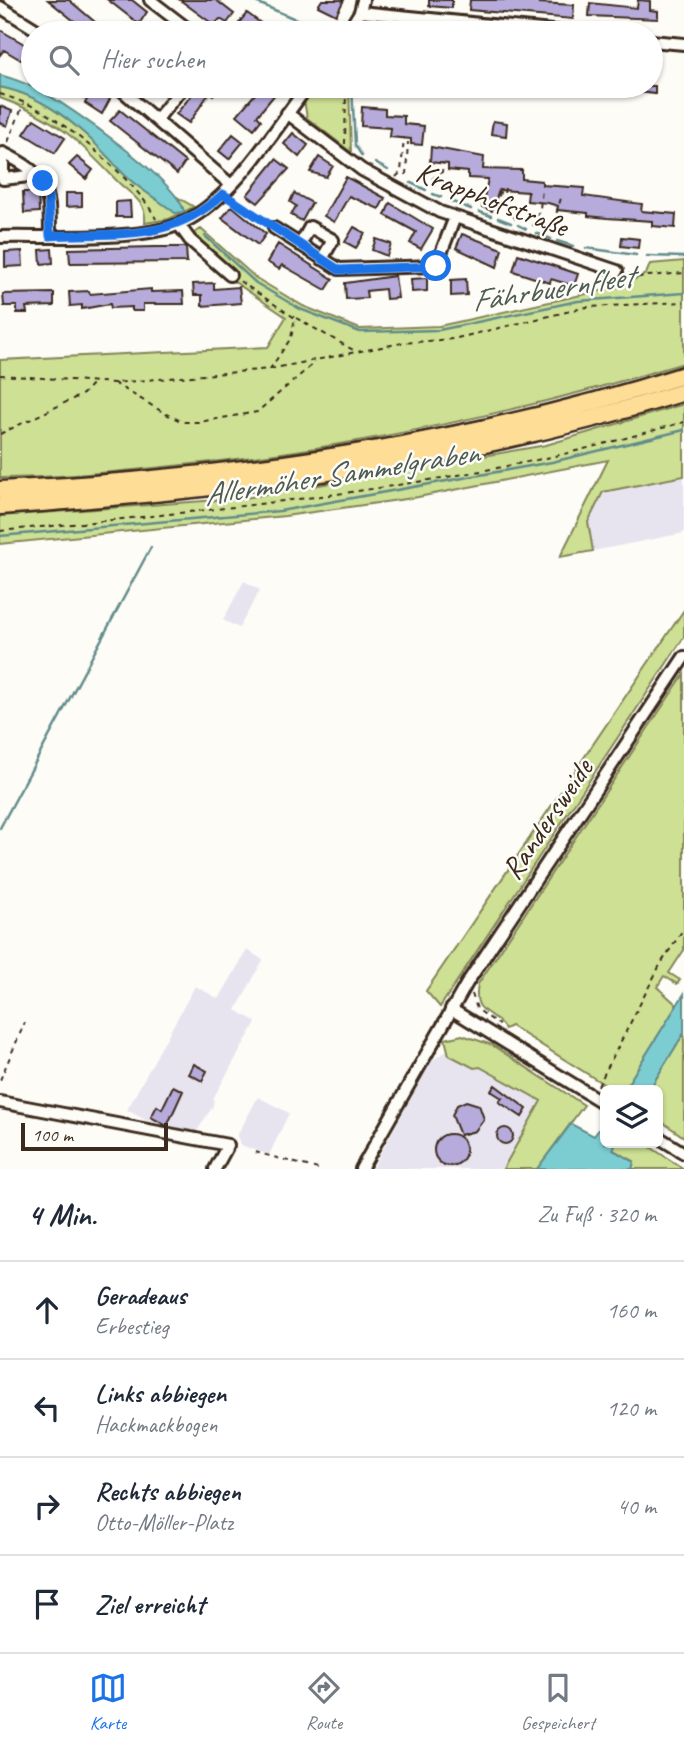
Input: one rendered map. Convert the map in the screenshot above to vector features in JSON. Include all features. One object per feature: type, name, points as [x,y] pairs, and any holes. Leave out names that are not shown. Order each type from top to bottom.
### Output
[{"type":"highway","points":[[0,490],[273,465],[390,446],[542,415],[684,375]]},
{"type":"highway","points":[[0,506],[275,481],[393,462],[545,430],[684,392]]},
{"type":"street","points":[[150,0],[177,21]]},
{"type":"street","points":[[354,21],[363,0]]},
{"type":"street","points":[[0,7],[23,21]]},
{"type":"street","points":[[360,12],[451,21]]},
{"type":"street","points":[[663,42],[684,44]]},
{"type":"street","points":[[132,98],[157,119],[227,189]]},
{"type":"street","points":[[157,119],[174,98]]},
{"type":"street","points":[[0,237],[159,230],[179,225],[227,189],[299,98]]},
{"type":"street","name":"Krapphofstraße","points":[[287,113],[344,158],[401,191],[455,217],[617,271]]},
{"type":"street","points":[[38,175],[3,179],[3,153],[25,163],[38,175],[48,191],[50,236]]},
{"type":"street","points":[[274,228],[339,270],[436,266],[455,217]]},
{"type":"street","points":[[179,225],[190,240],[230,275]]},
{"type":"street","points":[[300,245],[310,228],[332,240],[322,259]]},
{"type":"street","name":"Randersweide","points":[[361,1169],[451,1009],[684,657]]},
{"type":"street","points":[[451,1009],[600,1101]]},
{"type":"street","points":[[0,1102],[228,1144],[215,1169]]},
{"type":"street","points":[[663,1140],[684,1153]]},
{"type":"path","points":[[0,94],[24,103],[59,122],[142,198],[154,215],[159,230]]},
{"type":"path","points":[[344,158],[346,98]]},
{"type":"path","points":[[3,153],[24,103]]},
{"type":"path","points":[[395,177],[401,172],[404,137]]},
{"type":"path","points":[[406,175],[408,142]]},
{"type":"path","points":[[432,179],[442,172],[443,162]]},
{"type":"path","points":[[496,206],[503,188],[503,198],[516,220]]},
{"type":"path","points":[[227,189],[274,228]]},
{"type":"path","points":[[533,226],[540,209],[542,190]]},
{"type":"path","points":[[556,233],[556,215],[561,198]]},
{"type":"path","points":[[617,271],[637,277],[684,273]]},
{"type":"path","points":[[230,275],[295,318],[356,352]]},
{"type":"path","points":[[0,375],[114,383],[270,369],[313,363],[402,343],[453,339],[587,307],[684,302]]},
{"type":"path","points":[[270,369],[291,338],[295,318]]},
{"type":"path","points":[[114,383],[183,422],[199,422],[257,412],[313,363]]},
{"type":"path","points":[[0,434],[83,394],[94,383]]},
{"type":"path","points":[[0,531],[252,506],[396,485],[551,457],[684,422]]},
{"type":"path","points":[[592,1097],[660,965],[684,929]]},
{"type":"path","points":[[0,1080],[25,1022]]},
{"type":"path","points":[[255,1152],[318,1169]]},
{"type":"shaded area","points":[[684,476],[684,533],[593,551],[588,522],[603,492]]},
{"type":"shaded area","points":[[244,581],[260,590],[239,628],[223,620]]},
{"type":"shaded area","points":[[247,950],[263,960],[236,1010],[256,1022],[214,1097],[213,1106],[195,1134],[145,1120],[127,1110],[195,986],[219,999]]},
{"type":"shaded area","points":[[457,1044],[559,1106],[517,1169],[372,1169],[431,1061]]},
{"type":"shaded area","points":[[258,1097],[289,1113],[269,1155],[241,1145],[237,1136]]},
{"type":"green space","points":[[0,87],[17,91],[21,93],[21,98],[33,98],[48,106],[102,149],[118,169],[160,200],[179,200],[172,194],[194,207],[169,219],[145,223],[141,204],[90,153],[51,122],[0,98]]},
{"type":"green space","points":[[349,98],[351,152],[307,118],[304,100]]},
{"type":"green space","points":[[201,229],[256,278],[303,306],[360,329],[439,326],[618,287],[646,274],[650,264],[684,261],[684,363],[488,415],[355,441],[154,468],[0,478],[0,360],[268,347],[286,317],[220,272],[183,240]]},
{"type":"green space","points":[[684,404],[684,476],[603,492],[588,522],[593,551],[560,557],[608,460],[413,498],[285,516],[0,544],[0,516],[245,498],[546,445]]},
{"type":"green space","points":[[684,610],[684,637],[440,1007],[426,991]]},
{"type":"green space","points":[[684,674],[684,950],[669,973],[680,980],[677,984],[664,976],[657,987],[677,1005],[627,1085],[605,1085],[511,1026],[505,1029],[480,1007],[478,984]]},
{"type":"green space","points":[[684,1033],[684,1137],[663,1122],[663,1085],[652,1085]]},
{"type":"green space","points":[[462,1035],[492,1045],[584,1105],[537,1169],[503,1169],[541,1101],[480,1067],[474,1068],[449,1055],[445,1039]]},
{"type":"green space","points":[[652,1148],[684,1169],[632,1169],[634,1161],[613,1150]]},
{"type":"water","points":[[0,75],[21,82],[21,93],[18,92],[0,87]]},
{"type":"water","points":[[33,98],[52,98],[122,146],[164,183],[178,199],[184,212],[175,213],[139,187],[66,118]]},
{"type":"water","points":[[684,994],[684,1033],[652,1085],[627,1085]]},
{"type":"water","points":[[571,1124],[594,1136],[600,1128],[600,1148],[614,1148],[613,1150],[634,1162],[632,1169],[537,1169]]},
{"type":"building","points":[[48,0],[69,0],[94,21],[74,21]]},
{"type":"building","points":[[108,0],[132,0],[147,12],[141,21],[135,21]]},
{"type":"building","points":[[180,0],[216,0],[234,14],[229,21],[209,21]]},
{"type":"building","points":[[322,0],[344,0],[336,15],[318,6]]},
{"type":"building","points":[[429,0],[452,0],[452,8],[429,6]]},
{"type":"building","points":[[470,0],[540,0],[539,3],[574,5],[573,19],[469,10]]},
{"type":"building","points":[[638,0],[650,1],[650,10],[658,11],[658,19],[589,16],[590,3],[637,8]]},
{"type":"building","points":[[247,13],[258,21],[241,21]]},
{"type":"building","points":[[0,30],[21,42],[21,60],[4,50],[0,55]]},
{"type":"building","points":[[83,98],[110,99],[102,114],[85,103],[87,100]]},
{"type":"building","points":[[189,98],[206,98],[189,123],[176,114]]},
{"type":"building","points":[[252,98],[272,98],[257,116],[261,120],[254,129],[237,115]]},
{"type":"building","points":[[0,106],[12,111],[7,126],[0,123]]},
{"type":"building","points":[[362,107],[385,109],[385,115],[404,116],[404,124],[424,126],[422,145],[411,144],[411,139],[390,137],[391,128],[361,126]]},
{"type":"building","points":[[120,110],[185,162],[177,174],[110,121]]},
{"type":"building","points":[[34,119],[65,138],[55,153],[24,134]]},
{"type":"building","points":[[493,121],[507,123],[506,136],[491,134]]},
{"type":"building","points":[[293,133],[308,145],[299,157],[284,144]]},
{"type":"building","points":[[233,134],[243,142],[229,159],[219,151]]},
{"type":"building","points":[[431,147],[484,157],[483,169],[522,170],[522,179],[542,181],[542,185],[584,188],[583,196],[642,204],[641,211],[676,214],[675,228],[652,226],[652,221],[588,216],[588,213],[557,210],[558,206],[548,203],[527,201],[528,192],[499,190],[492,211],[482,207],[488,179],[468,178],[468,172],[448,170],[448,164],[430,162]]},
{"type":"building","points":[[77,157],[93,170],[86,179],[69,165]]},
{"type":"building","points":[[319,157],[333,166],[326,177],[310,172]]},
{"type":"building","points":[[276,159],[289,169],[258,203],[247,195]]},
{"type":"building","points":[[346,177],[385,198],[379,209],[349,196],[334,222],[324,216]]},
{"type":"building","points":[[23,192],[38,192],[39,212],[24,213]]},
{"type":"building","points":[[66,193],[82,193],[82,206],[66,207]]},
{"type":"building","points":[[294,193],[312,203],[302,221],[291,215],[296,206],[290,202]]},
{"type":"building","points":[[130,201],[131,217],[116,217],[116,202]]},
{"type":"building","points":[[390,203],[433,229],[421,249],[410,243],[416,232],[385,215]]},
{"type":"building","points":[[232,206],[266,234],[258,245],[222,218]]},
{"type":"building","points":[[354,227],[365,233],[356,248],[345,242]]},
{"type":"building","points":[[462,234],[502,249],[497,267],[456,248]]},
{"type":"building","points":[[622,237],[639,239],[638,248],[621,246]]},
{"type":"building","points":[[376,239],[391,244],[387,256],[372,250]]},
{"type":"building","points":[[278,244],[333,279],[326,290],[282,265],[279,269],[267,262]]},
{"type":"building","points":[[186,247],[187,262],[70,263],[69,249]]},
{"type":"building","points":[[52,249],[53,263],[41,264],[40,250]]},
{"type":"building","points":[[22,251],[23,266],[5,267],[5,252]]},
{"type":"building","points":[[518,254],[578,274],[574,286],[551,279],[550,283],[513,271]]},
{"type":"building","points":[[395,276],[398,298],[386,299],[385,289],[366,291],[367,298],[346,299],[345,283]]},
{"type":"building","points":[[427,278],[427,291],[412,292],[411,279]]},
{"type":"building","points":[[466,279],[467,295],[451,296],[451,280]]},
{"type":"building","points":[[214,283],[214,289],[239,287],[241,303],[202,306],[202,295],[194,295],[193,284]]},
{"type":"building","points":[[151,289],[151,292],[183,291],[184,304],[143,304],[143,311],[132,311],[132,307],[111,308],[110,304],[82,309],[82,305],[70,306],[69,292],[89,291],[90,294]]},
{"type":"building","points":[[54,293],[54,306],[26,307],[27,313],[17,313],[17,306],[4,306],[3,294]]},
{"type":"building","points":[[194,1064],[207,1071],[202,1081],[189,1074]]},
{"type":"building","points":[[495,1085],[527,1109],[522,1117],[499,1102],[502,1098],[491,1091]]},
{"type":"building","points":[[173,1086],[183,1091],[167,1126],[151,1117],[157,1106],[162,1109]]},
{"type":"building","points":[[466,1101],[479,1105],[484,1119],[475,1131],[460,1135],[452,1115],[457,1105]]},
{"type":"building","points":[[505,1128],[511,1130],[511,1142],[505,1144],[499,1142],[497,1136],[499,1130]]},
{"type":"building","points":[[450,1134],[461,1139],[466,1150],[461,1161],[450,1166],[439,1161],[434,1150],[439,1139]]},
{"type":"waterway","points":[[251,0],[300,21]]},
{"type":"waterway","points":[[353,98],[355,145],[362,156]]},
{"type":"waterway","points":[[375,163],[388,170]]},
{"type":"waterway","points":[[411,183],[426,190]]},
{"type":"waterway","points":[[433,194],[441,197]]},
{"type":"waterway","points":[[450,201],[471,209]]},
{"type":"waterway","points":[[480,212],[491,216]]},
{"type":"waterway","points":[[498,218],[511,223]]},
{"type":"waterway","points":[[518,225],[526,229]]},
{"type":"waterway","points":[[536,233],[551,239]]},
{"type":"waterway","name":"Fährbuernfleet","points":[[205,236],[256,283],[300,309],[360,332],[439,330],[578,301],[684,293]]},
{"type":"waterway","points":[[557,241],[573,246]]},
{"type":"waterway","points":[[586,248],[636,255]]},
{"type":"waterway","points":[[647,256],[684,257]]},
{"type":"waterway","name":"Allermöher Sammelgraben","points":[[0,536],[280,511],[552,462],[684,430]]},
{"type":"waterway","points":[[0,828],[151,547]]},
{"type":"route","points":[[43,181],[48,191],[50,236],[160,230],[186,221],[223,194],[339,270],[436,266]]}]
